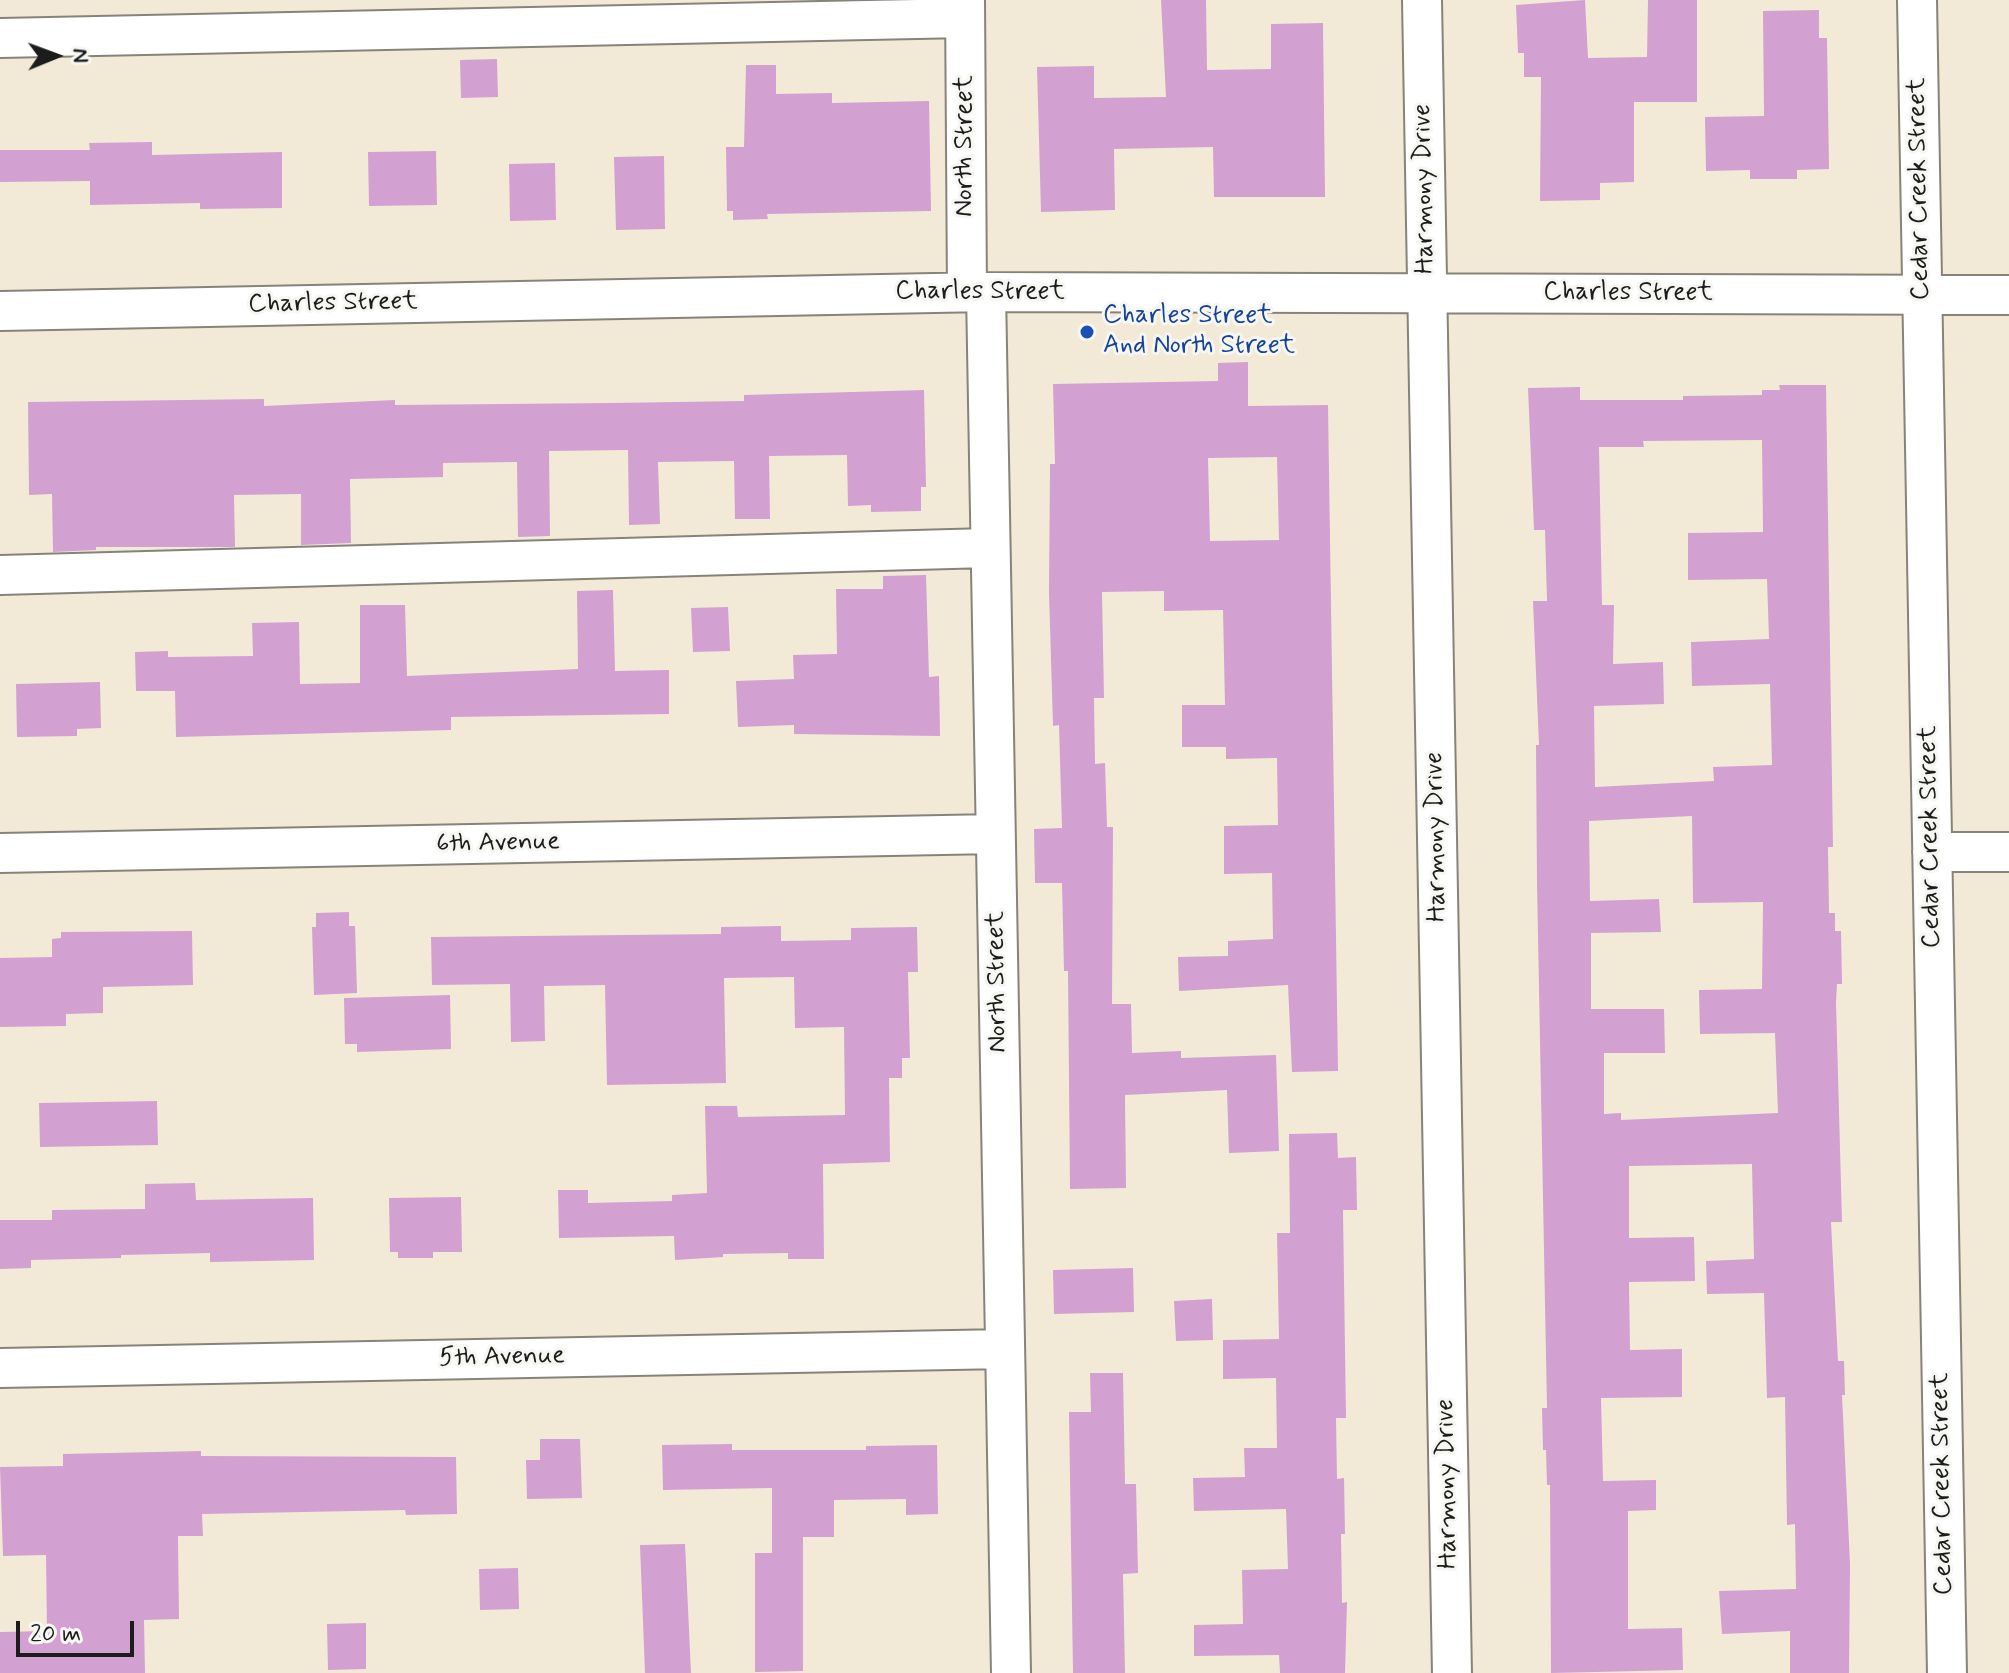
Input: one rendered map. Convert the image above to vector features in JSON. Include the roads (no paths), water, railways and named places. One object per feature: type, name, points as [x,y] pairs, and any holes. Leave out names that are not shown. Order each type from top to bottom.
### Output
[{"type":"street","name":"Harmony Drive","points":[[1422,0],[1452,1673]]},
{"type":"street","name":"Cedar Creek Street","points":[[1917,0],[1947,1673]]},
{"type":"street","points":[[0,38],[965,9]]},
{"type":"street","name":"North Street","points":[[965,9],[988,548],[1011,1673]]},
{"type":"street","name":"Charles Street","points":[[0,311],[976,292],[2009,295]]},
{"type":"street","points":[[0,575],[988,548]]},
{"type":"street","name":"6th Avenue","points":[[0,853],[995,834]]},
{"type":"street","points":[[1932,852],[2009,852]]},
{"type":"street","name":"5th Avenue","points":[[0,1368],[1005,1349]]},
{"type":"place","name":"Charles Street And North Street","points":[[1087,332]]}]
